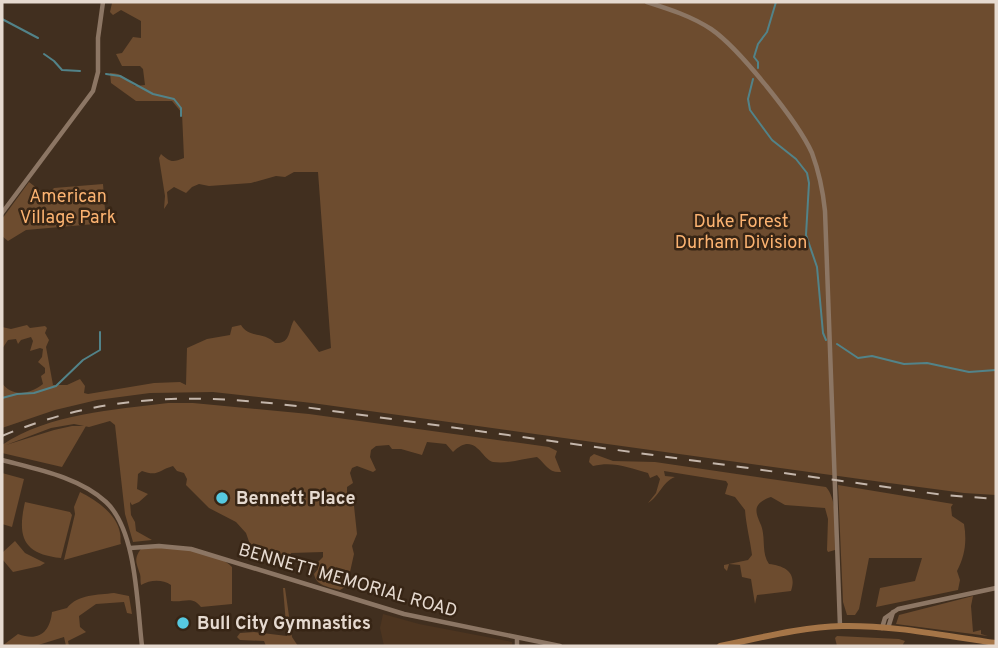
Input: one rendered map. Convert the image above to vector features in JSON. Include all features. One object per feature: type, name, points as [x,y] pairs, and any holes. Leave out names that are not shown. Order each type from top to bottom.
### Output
[{"type":"main road","points":[[720,646],[794,631],[840,626],[885,628],[996,643]]},
{"type":"street","points":[[2,213],[93,91],[98,72],[98,38],[103,2]]},
{"type":"street","points":[[647,2],[689,17],[724,39],[742,57],[780,105],[812,155],[821,182],[825,211],[840,626]]},
{"type":"street","points":[[2,460],[56,475],[97,495],[119,517],[130,548],[142,646]]},
{"type":"street","name":"BENNETT MEMORIAL ROAD","points":[[130,548],[159,546],[191,550],[404,614],[559,646]]},
{"type":"street","points":[[885,628],[894,611],[903,607],[996,588]]},
{"type":"street","points":[[517,638],[517,646]]},
{"type":"shaded area","points":[[383,614],[419,624],[512,642],[512,646],[384,646],[380,628]]},
{"type":"green space","name":"Duke Forest Durham Division","points":[[108,2],[996,2],[996,495],[964,493],[312,403],[213,392],[150,393],[97,400],[55,410],[2,428],[2,383],[11,391],[21,393],[32,390],[43,384],[41,376],[45,373],[45,368],[38,362],[43,349],[30,351],[33,341],[31,337],[18,344],[16,339],[8,340],[2,349],[2,327],[11,329],[27,325],[30,328],[45,326],[53,385],[67,385],[80,379],[85,386],[84,393],[88,394],[154,383],[180,382],[186,385],[187,348],[207,339],[230,335],[232,327],[241,325],[248,332],[280,343],[288,336],[294,320],[319,352],[331,348],[318,172],[294,172],[285,177],[276,176],[251,183],[209,186],[199,184],[186,193],[174,187],[167,192],[168,203],[164,209],[165,196],[159,158],[161,154],[171,161],[184,158],[182,113],[172,101],[136,101],[111,83],[110,73],[114,73],[135,86],[145,85],[143,69],[140,66],[122,66],[116,54],[122,53],[133,37],[141,38],[141,21],[121,10],[113,15],[110,12],[112,3]]},
{"type":"green space","name":"American Village Park","points":[[29,182],[47,196],[54,188],[103,184],[106,223],[26,230],[8,241],[2,236],[2,219]]},
{"type":"green space","points":[[193,403],[309,414],[549,447],[557,451],[555,457],[561,472],[550,470],[537,457],[493,462],[477,448],[467,444],[453,452],[446,444],[427,442],[422,455],[392,449],[389,445],[376,446],[371,450],[370,457],[376,470],[373,472],[357,466],[352,468],[350,473],[353,483],[347,487],[347,495],[354,506],[357,534],[352,546],[354,554],[350,572],[345,587],[340,590],[324,585],[315,578],[314,574],[323,552],[291,553],[282,566],[269,556],[261,560],[253,553],[246,533],[236,522],[209,508],[186,485],[184,473],[173,466],[155,473],[142,471],[138,474],[137,489],[148,494],[139,502],[132,505],[130,502],[131,515],[136,531],[152,540],[133,542],[125,514],[115,425],[110,421],[86,426],[62,467],[2,453],[2,445],[21,434],[61,419],[126,408]],"holes":[[[74,424],[84,426],[54,430],[6,445],[51,428]]]},
{"type":"green space","points":[[594,454],[613,461],[655,462],[826,487],[833,500],[835,550],[827,550],[828,519],[825,508],[785,505],[771,497],[762,501],[756,512],[767,560],[769,564],[789,572],[792,585],[791,591],[757,595],[755,604],[751,579],[742,577],[740,565],[729,564],[727,571],[724,568],[724,565],[748,560],[752,555],[745,510],[735,497],[725,494],[728,484],[726,481],[664,471],[665,476],[675,477],[648,503],[656,493],[660,479],[657,475],[650,478],[648,473],[615,465],[593,466],[589,462]]},
{"type":"green space","points":[[2,473],[24,479],[12,527],[2,524]]},
{"type":"green space","points":[[838,485],[953,504],[952,516],[964,524],[965,536],[964,554],[957,571],[960,580],[958,590],[876,607],[880,588],[915,581],[922,558],[869,558],[859,609],[855,615],[847,615],[843,602]]},
{"type":"green space","points":[[80,492],[99,503],[115,520],[121,544],[64,560],[75,514],[74,507]]},
{"type":"green space","points":[[25,502],[70,512],[72,515],[61,558],[38,552],[26,542],[22,525]]},
{"type":"green space","points":[[15,541],[25,553],[45,563],[13,572],[3,560],[3,552]]},
{"type":"green space","points":[[166,546],[210,555],[232,567],[232,604],[201,607],[191,600],[171,601],[171,585],[156,581],[141,585],[136,562],[141,549]]},
{"type":"green space","points":[[283,588],[292,637],[298,646],[266,646],[264,641],[240,640],[237,637],[240,633],[287,636]]},
{"type":"green space","points":[[114,593],[129,596],[132,614],[127,613],[124,602],[96,604],[79,616],[80,627],[86,632],[68,641],[69,646],[66,646],[64,637],[35,646],[2,646],[18,634],[32,637],[42,634],[49,625],[52,612],[67,608],[77,600]]},
{"type":"green space","points":[[973,596],[973,632],[981,630],[981,634],[988,636],[896,624],[899,615]]},
{"type":"green space","points":[[837,636],[905,641],[902,646],[837,646]]},
{"type":"waterway","points":[[758,68],[754,57],[758,44],[767,32],[776,2]]},
{"type":"waterway","points":[[2,19],[38,38]]},
{"type":"waterway","points":[[44,54],[62,70],[80,71]]},
{"type":"waterway","points":[[106,74],[120,76],[153,94],[174,99],[181,108],[181,116]]},
{"type":"waterway","points":[[753,79],[748,99],[750,110],[772,140],[796,159],[807,173],[809,183],[806,235],[817,267],[823,333],[826,340]]},
{"type":"waterway","points":[[2,398],[56,386],[83,360],[100,350],[100,332]]},
{"type":"waterway","points":[[837,344],[858,358],[872,356],[904,364],[927,363],[969,372],[996,370]]},
{"type":"railway","points":[[2,436],[77,411],[114,404],[187,399],[264,402],[944,495],[996,499]]},
{"type":"place","name":"Bennett Place","points":[[222,498]]},
{"type":"place","name":"Bull City Gymnastics","points":[[183,623]]}]
